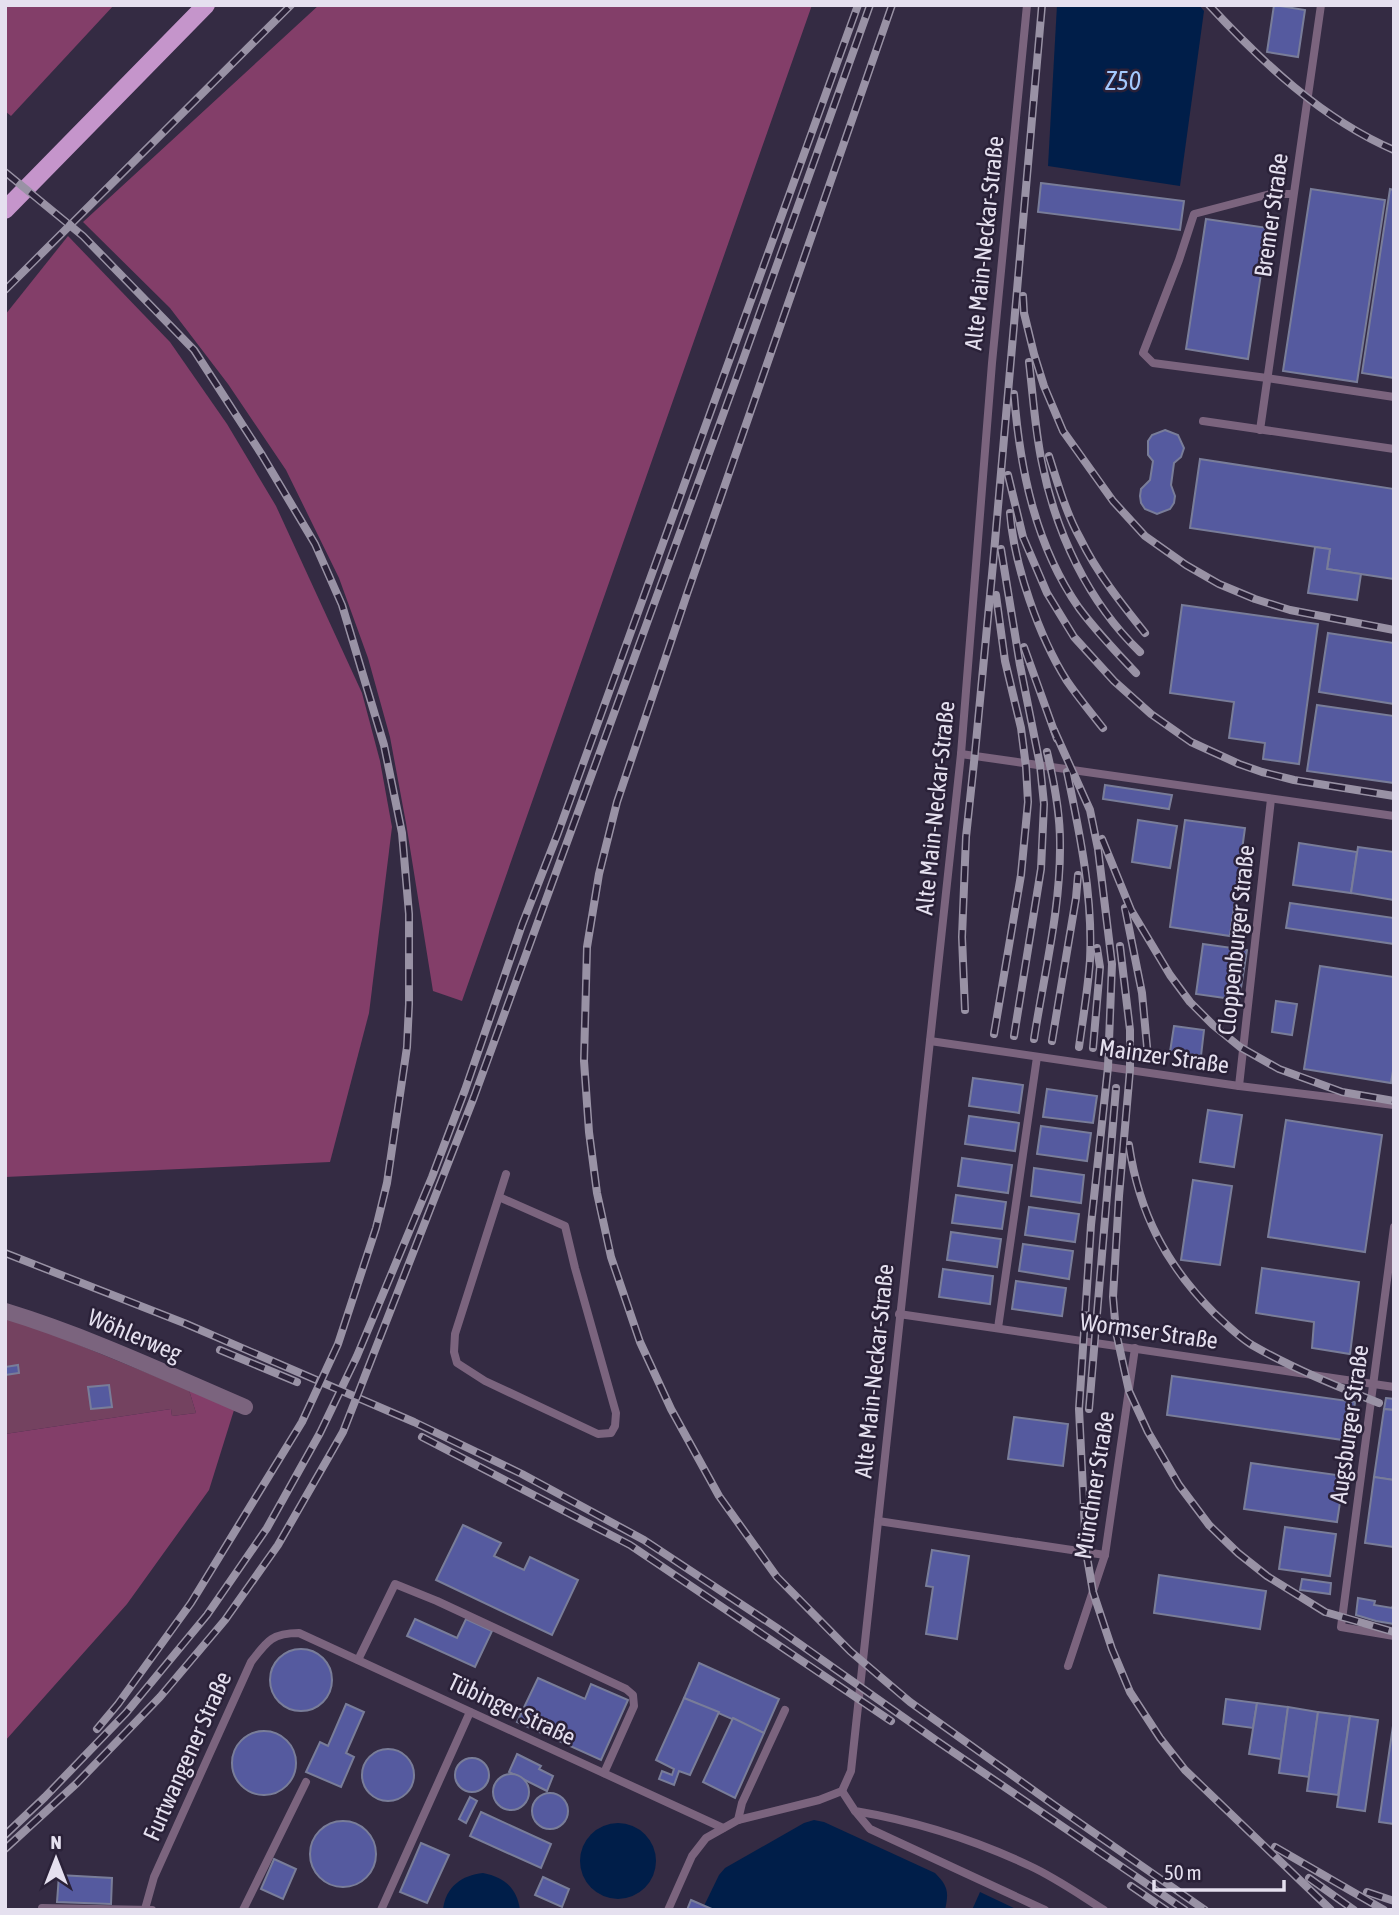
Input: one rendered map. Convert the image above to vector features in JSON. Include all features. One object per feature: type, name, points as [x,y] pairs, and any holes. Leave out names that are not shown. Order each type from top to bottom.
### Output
[{"type":"main road","points":[[10,206],[206,5]]},
{"type":"street","name":"Wöhlerweg","points":[[5,1311],[43,1322],[244,1406]]},
{"type":"lane","name":"Alte Main-Neckar-Straße","points":[[842,1791],[851,1771],[961,754],[992,363],[1027,5]]},
{"type":"lane","name":"Bremer Straße","points":[[1259,430],[1321,5]]},
{"type":"lane","points":[[1293,194],[1270,194],[1194,214],[1143,353],[1153,363],[1394,397]]},
{"type":"lane","points":[[1203,421],[1394,449]]},
{"type":"lane","points":[[961,754],[1394,816]]},
{"type":"lane","name":"Cloppenburger Straße","points":[[1239,1086],[1271,799]]},
{"type":"lane","name":"Mainzer Straße","points":[[930,1041],[1239,1086],[1394,1105]]},
{"type":"lane","points":[[998,1328],[1037,1057]]},
{"type":"lane","points":[[499,1198],[565,1226],[616,1413],[615,1426],[611,1433],[598,1434],[485,1381],[457,1363],[454,1352],[455,1334],[506,1174]]},
{"type":"lane","name":"Augsburger Straße","points":[[1394,1227],[1341,1627],[1394,1636]]},
{"type":"lane","name":"Wormser Straße","points":[[899,1314],[1394,1387]]},
{"type":"lane","name":"Münchner Straße","points":[[1068,1666],[1105,1555],[1135,1348]]},
{"type":"lane","points":[[878,1521],[1105,1555]]},
{"type":"lane","points":[[358,1660],[396,1584],[450,1607],[626,1689],[633,1695],[634,1706],[604,1773]]},
{"type":"lane","name":"Tübinger Straße","points":[[283,1633],[299,1633],[723,1828]]},
{"type":"lane","name":"Furtwangener Straße","points":[[148,1909],[154,1877],[251,1662],[267,1641],[283,1633]]},
{"type":"lane","points":[[738,1819],[742,1803],[785,1710]]},
{"type":"lane","points":[[381,1910],[470,1712]]},
{"type":"lane","points":[[243,1910],[306,1782]]},
{"type":"lane","points":[[668,1910],[692,1856],[706,1838],[738,1819],[819,1800],[842,1791],[870,1829],[1045,1910]]},
{"type":"lane","points":[[855,1811],[954,1835],[1032,1866],[1104,1910]]},
{"type":"lane","points":[[42,1908],[148,1909]]},
{"type":"shaded area","points":[[5,5],[114,5],[11,116],[5,111]]},
{"type":"shaded area","points":[[319,5],[812,5],[462,1001],[433,991],[390,737],[368,658],[339,578],[286,470],[228,384],[170,308],[83,222]]},
{"type":"shaded area","points":[[68,236],[170,342],[227,424],[276,506],[362,693],[380,761],[392,827],[369,1013],[330,1162],[5,1177],[5,315]]},
{"type":"shaded area","points":[[5,1316],[189,1390],[196,1413],[172,1416],[171,1409],[5,1434]]},
{"type":"shaded area","points":[[189,1390],[234,1410],[209,1490],[127,1604],[5,1741],[5,1434],[171,1409],[172,1416],[196,1413]]},
{"type":"water","name":"Z50","points":[[1057,5],[1199,5],[1204,11],[1180,186],[1048,166]]},
{"type":"water","points":[[814,1820],[824,1822],[935,1873],[946,1890],[945,1910],[702,1910],[725,1868],[804,1823]]},
{"type":"water","points":[[611,1823],[625,1823],[639,1829],[650,1840],[656,1861],[653,1876],[645,1888],[625,1899],[611,1899],[597,1893],[586,1882],[580,1868],[580,1854],[586,1840],[597,1829]]},
{"type":"water","points":[[483,1873],[497,1877],[513,1890],[520,1910],[443,1910],[447,1895],[456,1884],[468,1876]]},
{"type":"water","points":[[980,1892],[1018,1910],[972,1910]]},
{"type":"building","points":[[1274,5],[1305,10],[1298,57],[1267,52]]},
{"type":"building","points":[[1041,183],[1184,201],[1180,230],[1038,212]]},
{"type":"building","points":[[1311,189],[1385,200],[1357,382],[1283,371]]},
{"type":"building","points":[[1390,189],[1394,190],[1394,378],[1362,373]]},
{"type":"building","points":[[1206,219],[1268,228],[1248,359],[1186,349]]},
{"type":"building","points":[[1165,430],[1178,435],[1184,448],[1181,457],[1174,463],[1171,485],[1175,496],[1174,503],[1170,509],[1157,514],[1145,509],[1140,496],[1141,489],[1150,480],[1153,461],[1148,455],[1148,441],[1152,435]]},
{"type":"building","points":[[1200,459],[1394,489],[1394,579],[1327,569],[1330,549],[1190,528]]},
{"type":"building","points":[[1315,547],[1330,549],[1327,569],[1361,574],[1357,600],[1308,593]]},
{"type":"building","points":[[1182,605],[1318,624],[1299,764],[1263,759],[1265,743],[1229,738],[1234,702],[1170,693]]},
{"type":"building","points":[[1328,633],[1394,643],[1394,704],[1319,692]]},
{"type":"building","points":[[1317,705],[1394,716],[1394,783],[1307,771]]},
{"type":"building","points":[[1105,785],[1172,795],[1169,809],[1103,799]]},
{"type":"building","points":[[1138,820],[1177,826],[1170,868],[1132,862]]},
{"type":"building","points":[[1185,820],[1245,828],[1230,936],[1170,927]]},
{"type":"building","points":[[1299,843],[1357,852],[1351,893],[1293,885]]},
{"type":"building","points":[[1358,847],[1394,852],[1394,900],[1351,893]]},
{"type":"building","points":[[1290,903],[1394,918],[1394,944],[1286,928]]},
{"type":"building","points":[[1203,944],[1247,950],[1239,1000],[1196,994]]},
{"type":"building","points":[[1320,966],[1394,977],[1394,1065],[1391,1083],[1304,1069]]},
{"type":"building","points":[[1276,1001],[1297,1004],[1292,1035],[1272,1032]]},
{"type":"building","points":[[1174,1026],[1204,1030],[1201,1056],[1170,1052]]},
{"type":"building","points":[[973,1078],[1023,1085],[1019,1113],[969,1106]]},
{"type":"building","points":[[1047,1089],[1097,1096],[1093,1123],[1043,1117]]},
{"type":"building","points":[[1208,1110],[1242,1115],[1234,1167],[1200,1162]]},
{"type":"building","points":[[969,1116],[1019,1123],[1015,1151],[965,1144]]},
{"type":"building","points":[[1286,1120],[1382,1135],[1365,1252],[1268,1237]]},
{"type":"building","points":[[1041,1126],[1091,1133],[1087,1161],[1037,1154]]},
{"type":"building","points":[[962,1158],[1012,1165],[1008,1193],[958,1186]]},
{"type":"building","points":[[1034,1168],[1084,1175],[1081,1203],[1031,1196]]},
{"type":"building","points":[[1193,1180],[1232,1186],[1220,1265],[1181,1260]]},
{"type":"building","points":[[956,1195],[1006,1202],[1002,1229],[952,1223]]},
{"type":"building","points":[[1029,1207],[1079,1214],[1075,1242],[1025,1235]]},
{"type":"building","points":[[951,1232],[1001,1239],[997,1267],[947,1260]]},
{"type":"building","points":[[1023,1244],[1073,1251],[1069,1279],[1019,1271]]},
{"type":"building","points":[[1262,1268],[1359,1282],[1350,1354],[1312,1348],[1314,1322],[1256,1313]]},
{"type":"building","points":[[943,1269],[993,1276],[990,1304],[939,1297]]},
{"type":"building","points":[[1016,1281],[1066,1288],[1062,1316],[1012,1309]]},
{"type":"building","points":[[18,1365],[19,1373],[5,1375],[5,1367]]},
{"type":"building","points":[[1172,1376],[1355,1402],[1350,1441],[1167,1415]]},
{"type":"building","points":[[109,1385],[112,1407],[91,1409],[88,1387]]},
{"type":"building","points":[[1386,1398],[1394,1399],[1394,1410],[1384,1409]]},
{"type":"building","points":[[1384,1409],[1394,1410],[1394,1480],[1374,1477]]},
{"type":"building","points":[[1014,1417],[1068,1424],[1063,1466],[1008,1459]]},
{"type":"building","points":[[1251,1463],[1344,1476],[1337,1522],[1244,1509]]},
{"type":"building","points":[[1374,1477],[1394,1480],[1394,1547],[1365,1543]]},
{"type":"building","points":[[463,1525],[501,1543],[494,1556],[524,1570],[530,1557],[578,1580],[552,1635],[436,1580]]},
{"type":"building","points":[[1285,1527],[1336,1534],[1330,1576],[1279,1569]]},
{"type":"building","points":[[932,1550],[969,1556],[957,1639],[926,1634],[933,1587],[926,1586]]},
{"type":"building","points":[[1159,1575],[1266,1591],[1260,1629],[1154,1613]]},
{"type":"building","points":[[1302,1579],[1331,1583],[1330,1594],[1300,1590]]},
{"type":"building","points":[[1358,1598],[1375,1601],[1374,1605],[1392,1608],[1394,1603],[1394,1624],[1356,1615]]},
{"type":"building","points":[[415,1619],[457,1638],[466,1619],[492,1631],[475,1667],[407,1636]]},
{"type":"building","points":[[295,1649],[307,1649],[323,1658],[330,1668],[330,1692],[323,1702],[307,1711],[295,1711],[284,1706],[275,1697],[270,1686],[270,1674],[275,1663],[284,1654]]},
{"type":"building","points":[[699,1663],[779,1699],[764,1733],[684,1698]]},
{"type":"building","points":[[538,1678],[585,1699],[591,1684],[628,1700],[601,1760],[517,1722]]},
{"type":"building","points":[[684,1698],[719,1712],[690,1775],[679,1771],[674,1785],[659,1779],[662,1771],[672,1775],[674,1769],[656,1760]]},
{"type":"building","points":[[1226,1699],[1257,1703],[1253,1728],[1223,1724]]},
{"type":"building","points":[[1257,1703],[1288,1707],[1281,1759],[1249,1754]]},
{"type":"building","points":[[346,1704],[364,1712],[346,1753],[354,1757],[341,1787],[306,1772],[320,1742],[328,1746]]},
{"type":"building","points":[[1288,1707],[1318,1712],[1309,1777],[1279,1773]]},
{"type":"building","points":[[1318,1712],[1350,1716],[1338,1795],[1307,1791]]},
{"type":"building","points":[[1350,1716],[1378,1720],[1365,1811],[1337,1807]]},
{"type":"building","points":[[733,1718],[764,1733],[735,1798],[703,1782]]},
{"type":"building","points":[[1394,1719],[1394,1824],[1379,1822]]},
{"type":"building","points":[[264,1731],[276,1733],[287,1740],[294,1751],[294,1775],[287,1786],[276,1793],[264,1795],[252,1793],[241,1786],[234,1775],[232,1763],[234,1751],[241,1740],[252,1733]]},
{"type":"building","points":[[388,1749],[407,1756],[414,1775],[407,1794],[388,1801],[369,1794],[362,1775],[369,1756]]},
{"type":"building","points":[[517,1754],[541,1766],[539,1769],[553,1776],[547,1791],[509,1772]]},
{"type":"building","points":[[472,1758],[484,1763],[489,1775],[484,1787],[472,1792],[460,1787],[455,1775],[460,1763]]},
{"type":"building","points":[[511,1774],[524,1779],[529,1792],[524,1805],[511,1810],[498,1805],[493,1792],[498,1779]]},
{"type":"building","points":[[550,1793],[563,1798],[568,1811],[563,1824],[550,1829],[537,1824],[532,1811],[537,1798]]},
{"type":"building","points":[[470,1797],[477,1801],[466,1823],[459,1819]]},
{"type":"building","points":[[481,1812],[551,1844],[541,1868],[470,1836]]},
{"type":"building","points":[[343,1821],[366,1831],[376,1854],[366,1877],[343,1887],[320,1877],[310,1854],[320,1831]]},
{"type":"building","points":[[421,1843],[449,1855],[427,1903],[400,1892]]},
{"type":"building","points":[[274,1859],[296,1869],[283,1899],[261,1889]]},
{"type":"building","points":[[59,1875],[112,1878],[111,1904],[57,1902]]},
{"type":"building","points":[[543,1877],[569,1889],[562,1907],[535,1895]]},
{"type":"building","points":[[691,1900],[714,1910],[687,1910]]},
{"type":"railway","points":[[5,290],[291,5]]},
{"type":"railway","points":[[5,1835],[126,1713],[207,1615],[267,1528],[320,1433],[357,1356],[432,1177],[465,1090],[522,925],[558,833],[858,5]]},
{"type":"railway","points":[[5,1849],[77,1783],[160,1697],[225,1620],[278,1545],[343,1432],[474,1097],[870,5]]},
{"type":"railway","points":[[892,5],[687,594],[617,802],[599,874],[587,947],[584,1061],[597,1193],[611,1257],[640,1342],[671,1409],[719,1496],[777,1577],[850,1651],[910,1702],[1205,1910]]},
{"type":"railway","points":[[965,1010],[962,937],[966,837],[1042,5]]},
{"type":"railway","points":[[1209,5],[1272,68],[1318,106],[1394,150]]},
{"type":"railway","points":[[5,172],[83,236],[194,350],[262,455],[315,544],[342,605],[384,745],[402,833],[409,914],[407,1047],[387,1183],[376,1228],[338,1344],[302,1422],[191,1603],[97,1729]]},
{"type":"railway","points":[[1023,296],[1024,313],[1034,354],[1063,431],[1113,501],[1145,536],[1219,584],[1255,599],[1290,610],[1394,630]]},
{"type":"railway","points":[[1029,362],[1042,463],[1065,540],[1090,589],[1121,632],[1140,652]]},
{"type":"railway","points":[[1014,394],[1032,506],[1051,559],[1079,608],[1136,673]]},
{"type":"railway","points":[[1049,456],[1066,508],[1087,551],[1145,633]]},
{"type":"railway","points":[[1008,475],[1023,537],[1047,593],[1074,637],[1114,681],[1151,714],[1191,742],[1262,772],[1294,780],[1394,796]]},
{"type":"railway","points":[[1010,513],[1022,577],[1047,644],[1067,681],[1103,728]]},
{"type":"railway","points":[[1001,549],[1040,765],[1044,804],[1041,869],[1014,1036]]},
{"type":"railway","points":[[994,1034],[1021,875],[1028,802],[1021,728],[1005,661],[996,595]]},
{"type":"railway","points":[[1024,647],[1057,739]]},
{"type":"railway","points":[[1054,730],[1090,810],[1098,849],[1112,964],[1108,1067],[1091,1225],[1079,1409],[1086,1551],[1093,1592],[1130,1692],[1160,1738],[1185,1770],[1331,1910]]},
{"type":"railway","points":[[1034,1039],[1055,916],[1060,867],[1058,808],[1047,752]]},
{"type":"railway","points":[[1067,772],[1081,842],[1090,913],[1090,960],[1079,1047]]},
{"type":"railway","points":[[1102,839],[1131,910],[1170,975],[1190,1002],[1213,1025],[1240,1047],[1279,1069],[1342,1092],[1394,1101]]},
{"type":"railway","points":[[1052,1041],[1078,875]]},
{"type":"railway","points":[[1125,908],[1142,993],[1148,1057]]},
{"type":"railway","points":[[1120,946],[1130,1030],[1130,1070],[1113,1297],[1116,1332],[1129,1391],[1148,1432],[1179,1485],[1209,1525],[1238,1553],[1267,1576],[1325,1612],[1394,1632]]},
{"type":"railway","points":[[1093,1048],[1100,967],[1097,948]]},
{"type":"railway","points":[[1089,1409],[1116,1088]]},
{"type":"railway","points":[[1129,1145],[1140,1193],[1157,1237],[1182,1276],[1215,1314],[1252,1345],[1314,1376],[1379,1403]]},
{"type":"railway","points":[[5,1253],[184,1323],[414,1422],[522,1474],[644,1540],[777,1628],[1185,1910]]},
{"type":"railway","points":[[220,1350],[297,1382]]},
{"type":"railway","points":[[422,1437],[630,1545],[891,1721]]},
{"type":"railway","points":[[1275,1847],[1384,1910]]},
{"type":"railway","points":[[1309,1878],[1354,1910]]},
{"type":"railway","points":[[1131,1886],[1166,1910]]},
{"type":"railway","points":[[1367,1892],[1394,1901]]}]
